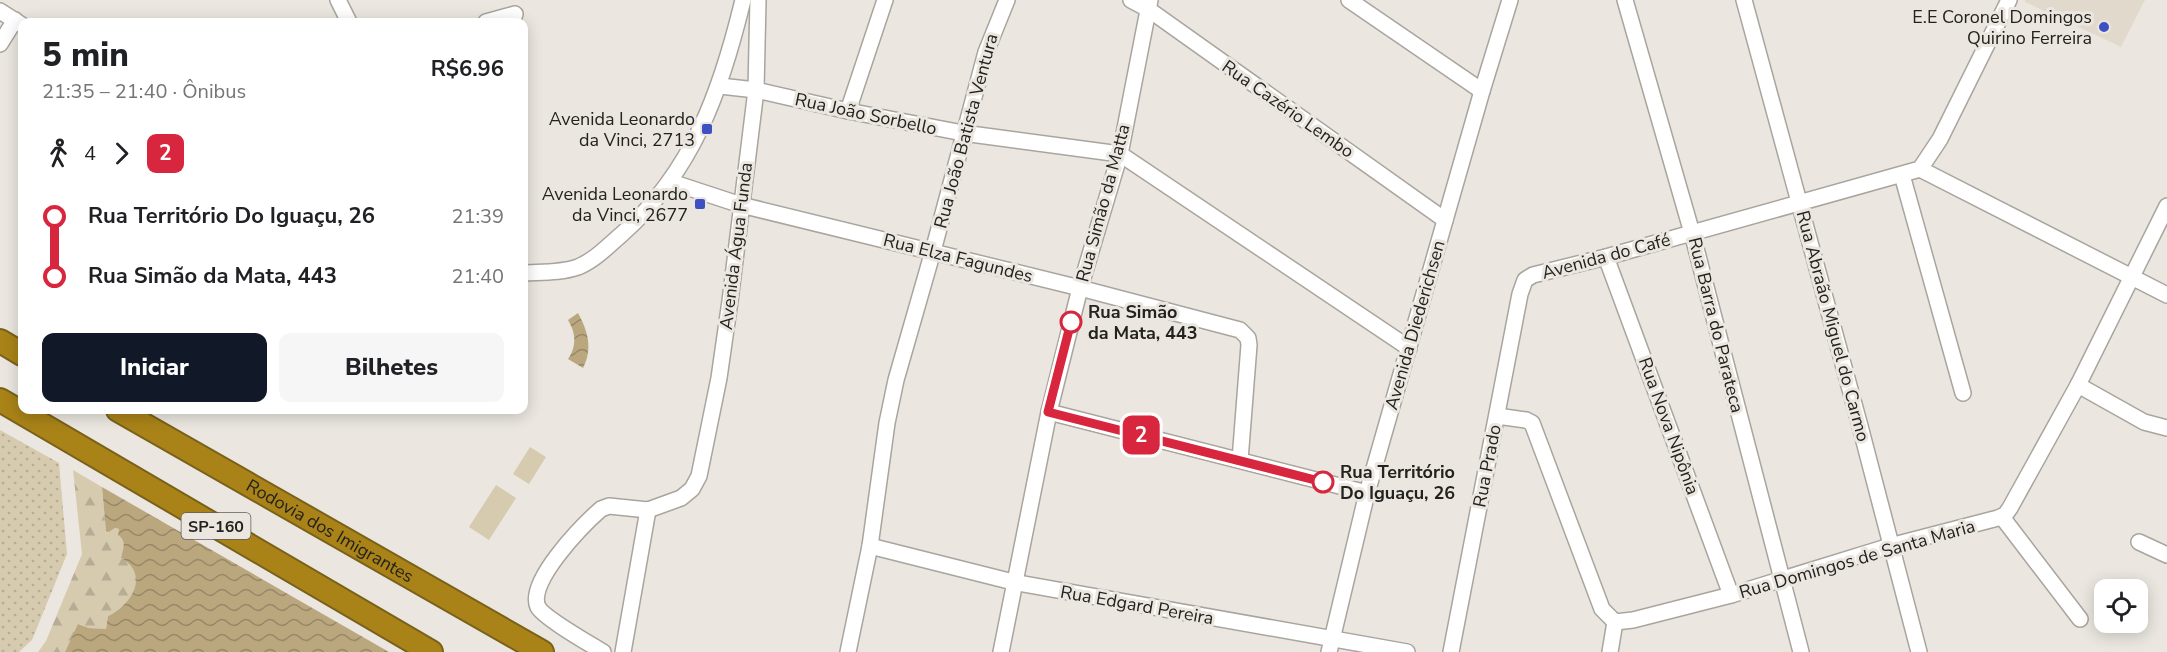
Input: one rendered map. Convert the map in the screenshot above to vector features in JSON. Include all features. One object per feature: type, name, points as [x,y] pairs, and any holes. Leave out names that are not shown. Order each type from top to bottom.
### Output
[{"type":"highway","points":[[0,340],[18,351]]},
{"type":"highway","name":"SP-160","points":[[0,400],[18,411]]},
{"type":"highway","name":"SP-160","points":[[24,414],[431,652]]},
{"type":"highway","name":"Rodovia dos Imigrantes","points":[[125,414],[542,652]]},
{"type":"street","points":[[338,0],[347,18]]},
{"type":"street","points":[[528,273],[554,272],[578,267],[599,255],[630,227],[671,182],[699,132],[720,86],[743,0]]},
{"type":"street","name":"Avenida Água Funda","points":[[648,510],[681,498],[692,489],[699,476],[719,378],[756,90],[758,0]]},
{"type":"street","points":[[848,111],[885,0]]},
{"type":"street","name":"Rua João Batista Ventura","points":[[848,652],[870,546],[889,412],[896,380],[986,52],[1007,0]]},
{"type":"street","name":"Rua Cazério Lembo","points":[[1131,0],[1149,5],[1445,220]]},
{"type":"street","points":[[1349,0],[1482,91]]},
{"type":"street","name":"Avenida Diederichsen","points":[[1330,646],[1367,493],[1510,0]]},
{"type":"street","name":"Rua Barra do Parateca","points":[[1625,0],[1692,233],[1801,652]]},
{"type":"street","name":"Rua Abraão Miguel do Carmo","points":[[1744,0],[1919,652]]},
{"type":"street","points":[[2009,0],[1940,139],[1920,169],[2167,295]]},
{"type":"street","name":"Rua Simão da Matta","points":[[1001,652],[1048,412],[1080,288],[1119,154],[1149,5]]},
{"type":"street","points":[[0,11],[18,22]]},
{"type":"street","points":[[497,18],[514,12]]},
{"type":"street","points":[[0,44],[18,24]]},
{"type":"street","name":"Rua João Sorbello","points":[[720,86],[756,90],[848,111],[963,133],[1119,154]]},
{"type":"street","points":[[1119,154],[1409,348]]},
{"type":"street","name":"Avenida do Café","points":[[1525,280],[1533,275],[1606,257],[1920,169]]},
{"type":"street","points":[[1902,175],[1963,393]]},
{"type":"street","name":"Rua Elza Fagundes","points":[[671,182],[741,205],[1080,288],[1245,333],[1249,345],[1240,460]]},
{"type":"street","points":[[2080,620],[2002,517],[2010,508],[2078,386],[2167,206]]},
{"type":"street","name":"Rua Nova Nipônia","points":[[1606,257],[1731,595]]},
{"type":"street","name":"Rua Prado","points":[[1451,652],[1520,294],[1525,280]]},
{"type":"street","points":[[2078,386],[2144,422],[2167,428]]},
{"type":"street","points":[[1048,412],[1367,493]]},
{"type":"street","points":[[1497,416],[1532,423],[1602,609],[1615,622],[1610,652]]},
{"type":"street","points":[[603,652],[543,612],[537,602],[537,593],[548,567],[601,509],[609,506],[648,510],[623,652]]},
{"type":"street","name":"Rua Domingos de Santa Maria","points":[[1615,622],[1632,620],[1731,595],[1890,546],[2002,517]]},
{"type":"street","points":[[2139,542],[2167,555]]},
{"type":"street","name":"Rua Edgard Pereira","points":[[870,546],[1013,582],[1330,646],[1407,652]]},
{"type":"shaded area","name":"E.E Coronel Domingos Quirino Ferreira","points":[[2025,0],[2145,0],[2121,47]]},
{"type":"green space","points":[[0,430],[59,463],[67,554],[32,640],[19,652],[0,652]]},
{"type":"green space","points":[[530,447],[546,457],[529,484],[513,474]]},
{"type":"green space","points":[[73,470],[102,487],[106,531],[119,529],[118,535],[123,543],[121,558],[130,563],[136,577],[136,584],[128,601],[108,616],[106,629],[89,628],[79,624],[65,652],[38,652],[46,641],[82,554]]},
{"type":"green space","points":[[496,485],[516,498],[489,540],[469,527]]},
{"type":"water","points":[[578,313],[588,340],[588,354],[583,368],[568,359],[574,340],[573,330],[568,320]]},
{"type":"water","points":[[102,487],[389,652],[65,652],[78,624],[89,628],[106,629],[108,616],[124,605],[134,589],[135,572],[121,558],[123,543],[118,535],[119,529],[106,531]]},
{"type":"bus line","name":"2","points":[[1071,322],[1048,412],[1323,482]]},
{"type":"place","name":"E.E Coronel Domingos Quirino Ferreira","points":[[2104,27]]},
{"type":"place","name":"Avenida Leonardo da Vinci, 2713","points":[[707,129]]},
{"type":"place","name":"Avenida Leonardo da Vinci, 2677","points":[[700,204]]},
{"type":"place","name":"Rua Simão da Mata, 443","points":[[1071,322]]},
{"type":"place","name":"Rua Território Do Iguaçu, 26","points":[[1323,482]]}]
